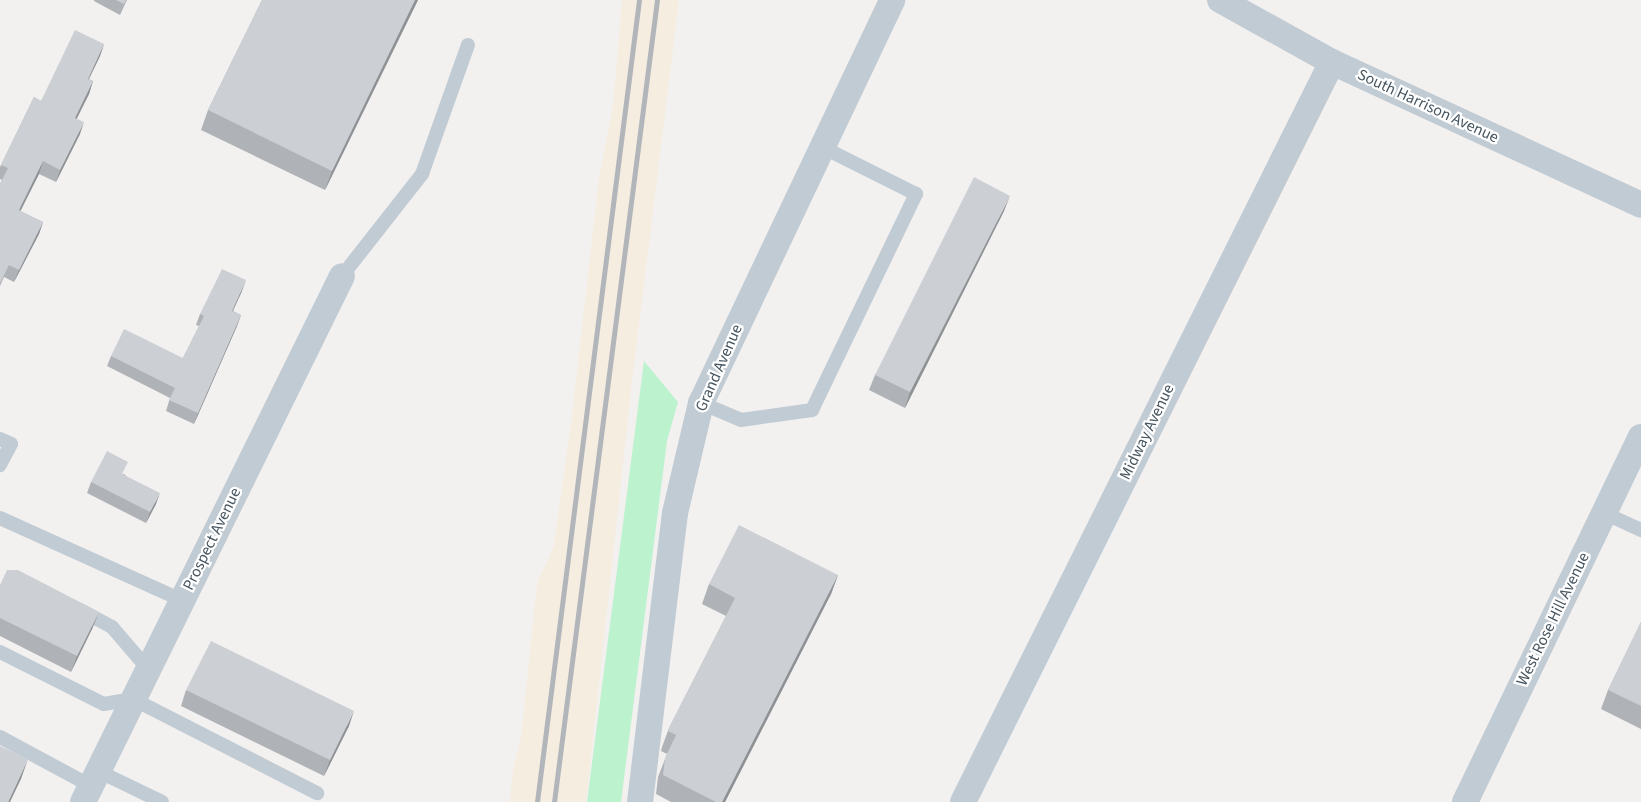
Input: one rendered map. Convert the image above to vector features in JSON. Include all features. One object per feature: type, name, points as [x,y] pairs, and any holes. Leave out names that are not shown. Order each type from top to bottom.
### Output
[{"type":"street","name":"Grand Avenue","points":[[640,802],[675,513],[700,403],[892,0]]},
{"type":"street","name":"South Harrison Avenue","points":[[1220,0],[1250,7],[1332,62],[1641,205]]},
{"type":"street","name":"Midway Avenue","points":[[963,802],[1332,62]]},
{"type":"street","name":"Prospect Avenue","points":[[90,786],[342,276]]},
{"type":"street","name":"West Rose Hill Avenue","points":[[1465,802],[1641,437]]},
{"type":"lane","points":[[342,276],[422,174],[468,45]]},
{"type":"lane","points":[[700,403],[741,420],[812,410],[916,194],[822,147]]},
{"type":"lane","points":[[0,439],[11,444],[0,465]]},
{"type":"lane","points":[[1604,513],[1641,530]]},
{"type":"lane","points":[[0,518],[182,600]]},
{"type":"lane","points":[[70,605],[112,627],[148,669]]},
{"type":"lane","points":[[0,652],[104,704],[133,699],[317,793]]},
{"type":"lane","points":[[0,737],[90,786],[162,802]]},
{"type":"green space","points":[[644,361],[678,402],[667,441],[621,802],[587,802]]},
{"type":"sand","points":[[622,0],[679,0],[632,382],[586,802],[510,802],[513,770],[521,738],[537,584],[554,545],[571,424],[599,178],[613,106]]},
{"type":"building","points":[[262,0],[415,0],[332,171],[208,110]]},
{"type":"building","points":[[75,30],[104,44],[88,79],[93,81],[75,118],[84,122],[60,170],[43,161],[19,210],[43,222],[19,270],[9,265],[0,283],[0,184],[8,168],[1,165],[34,97],[41,101]]},
{"type":"building","points":[[974,177],[1010,196],[910,392],[875,375]]},
{"type":"building","points":[[222,269],[246,280],[232,311],[241,315],[198,413],[169,400],[175,388],[111,356],[124,329],[183,358],[204,316],[200,314]]},
{"type":"building","points":[[107,451],[128,462],[122,474],[160,493],[150,512],[91,482]]},
{"type":"building","points":[[739,525],[838,575],[722,802],[716,802],[663,775],[665,758],[676,735],[668,731],[669,728],[735,598],[709,584]]},
{"type":"building","points":[[7,570],[18,570],[99,612],[77,656],[0,618],[0,585]]},
{"type":"building","points":[[1641,622],[1641,706],[1608,690]]},
{"type":"building","points":[[211,641],[354,711],[330,760],[186,690]]},
{"type":"building","points":[[0,746],[28,759],[8,802],[0,802]]},
{"type":"railway","points":[[537,802],[639,0]]},
{"type":"railway","points":[[554,802],[657,0]]}]
